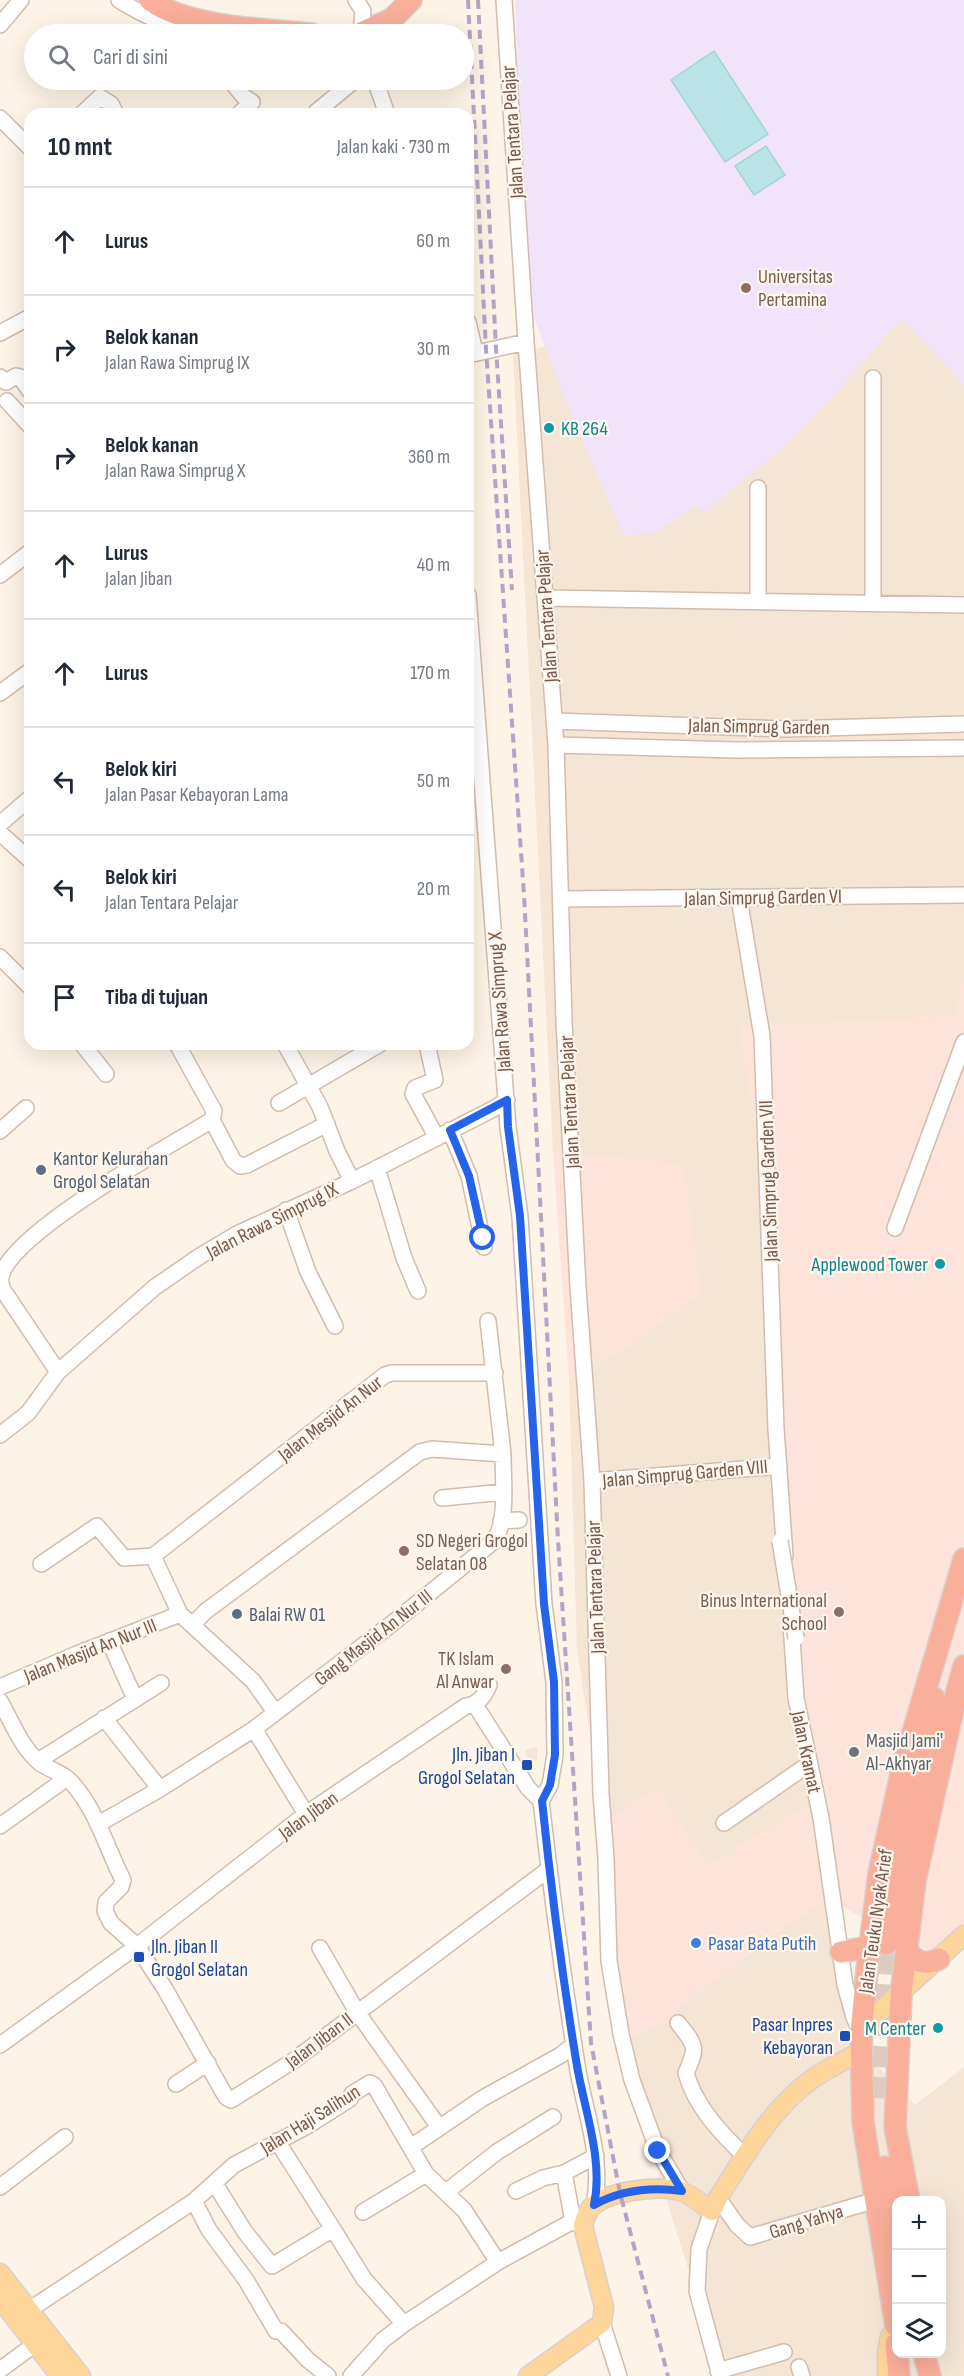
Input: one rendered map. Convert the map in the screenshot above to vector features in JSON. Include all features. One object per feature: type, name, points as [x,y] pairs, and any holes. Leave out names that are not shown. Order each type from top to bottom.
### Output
[{"type":"highway","points":[[150,0],[165,9],[220,24]]},
{"type":"highway","points":[[382,24],[392,19],[411,0]]},
{"type":"highway","name":"Jalan Teuku Nyak Arief","points":[[908,2196],[895,2127],[903,1971],[887,1946],[879,1874],[902,1770],[964,1559]]},
{"type":"highway","points":[[887,1946],[927,1749],[936,1680],[935,1661]]},
{"type":"highway","name":"Jalan Teuku Nyak Arief","points":[[892,2304],[863,2122],[861,2039],[867,1970],[887,1946],[915,1881],[964,1666]]},
{"type":"highway","points":[[927,1749],[957,1691]]},
{"type":"highway","points":[[844,1951],[887,1946],[922,1962],[939,1959]]},
{"type":"highway","points":[[867,1970],[875,1978],[887,1981],[894,1979],[903,1971]]},
{"type":"highway","points":[[861,2039],[897,2055]]},
{"type":"highway","points":[[876,2098],[878,2128],[892,2202]]},
{"type":"highway","points":[[925,2358],[930,2376]]},
{"type":"highway","points":[[934,2358],[935,2376]]},
{"type":"highway","points":[[900,2360],[916,2376]]},
{"type":"main road","points":[[528,2376],[602,2323],[604,2307],[578,2224],[594,2205],[620,2193],[661,2188],[682,2191],[715,2204],[775,2113],[802,2086],[861,2039],[876,2015],[901,1995],[964,1935]]},
{"type":"main road","points":[[0,2273],[29,2310],[60,2376]]},
{"type":"main road","points":[[0,2299],[81,2376]]},
{"type":"main road","points":[[892,2334],[887,2354],[892,2356]]},
{"type":"street","points":[[0,25],[21,0]]},
{"type":"street","points":[[119,0],[144,16],[162,24]]},
{"type":"street","points":[[356,0],[363,11],[364,24]]},
{"type":"street","name":"Jalan Tentara Pelajar","points":[[504,0],[526,342],[556,745],[564,1021],[578,1287],[592,1481],[601,1794],[606,1859],[609,1961],[621,2034],[632,2080],[658,2151],[682,2191]]},
{"type":"street","points":[[238,90],[252,102],[246,108]]},
{"type":"street","points":[[321,108],[343,90]]},
{"type":"street","points":[[379,90],[385,108]]},
{"type":"street","points":[[88,108],[100,97],[113,108]]},
{"type":"street","points":[[0,118],[24,142]]},
{"type":"street","points":[[0,333],[24,320]]},
{"type":"street","points":[[474,353],[526,342]]},
{"type":"street","points":[[0,377],[6,382],[16,376],[24,383]]},
{"type":"street","points":[[873,378],[873,603]]},
{"type":"street","points":[[7,401],[24,419]]},
{"type":"street","points":[[758,488],[758,600]]},
{"type":"street","points":[[0,575],[24,557]]},
{"type":"street","points":[[545,598],[964,605]]},
{"type":"street","points":[[0,693],[24,675]]},
{"type":"street","name":"Jalan Rawa Simprug X","points":[[474,702],[508,1127],[520,1216],[544,1604],[554,1682],[555,1755],[550,1785],[542,1801]]},
{"type":"street","name":"Jalan Simprug Garden","points":[[554,721],[786,729],[964,724]]},
{"type":"street","points":[[736,750],[737,727]]},
{"type":"street","points":[[785,749],[786,729]]},
{"type":"street","name":"Jalan Simprug Garden","points":[[556,745],[736,750],[964,747]]},
{"type":"street","points":[[0,824],[24,803]]},
{"type":"street","points":[[0,833],[24,855]]},
{"type":"street","name":"Jalan Simprug Garden VI","points":[[562,899],[964,895]]},
{"type":"street","name":"Jalan Simprug Garden VII","points":[[739,898],[762,1036],[773,1466]]},
{"type":"street","points":[[0,957],[24,981]]},
{"type":"street","points":[[895,1228],[964,1042]]},
{"type":"street","points":[[87,1050],[106,1074]]},
{"type":"street","points":[[180,1050],[214,1111],[212,1120],[233,1160],[240,1166],[327,1124]]},
{"type":"street","points":[[288,1050],[309,1086],[352,1181]]},
{"type":"street","points":[[279,1103],[370,1050]]},
{"type":"street","points":[[428,1050],[435,1080],[415,1088],[413,1094],[443,1134],[469,1176],[484,1247]]},
{"type":"street","name":"Jalan Rawa Simprug IX","points":[[0,1435],[28,1413],[58,1372],[152,1290],[237,1234],[352,1181],[507,1100]]},
{"type":"street","points":[[0,1131],[26,1108]]},
{"type":"street","points":[[58,1372],[0,1285],[2,1264],[106,1183],[212,1120]]},
{"type":"street","points":[[377,1168],[404,1258],[418,1291]]},
{"type":"street","points":[[286,1210],[308,1272],[335,1326]]},
{"type":"street","points":[[192,1625],[206,1611],[420,1452],[432,1449],[503,1454],[488,1322]]},
{"type":"street","name":"Jalan Mesjid An Nur","points":[[153,1556],[385,1375],[392,1373],[495,1374]]},
{"type":"street","name":"Gang Masjid An Nur III","points":[[99,1823],[160,1789],[254,1728],[461,1569],[494,1541],[500,1532],[504,1492],[503,1454]]},
{"type":"street","points":[[773,1466],[780,1541],[844,1951],[861,2039]]},
{"type":"street","name":"Jalan Simprug Garden VIII","points":[[592,1481],[773,1466]]},
{"type":"street","name":"Jalan Kramat","points":[[773,1466],[796,1698],[821,1818],[844,1951]]},
{"type":"street","points":[[442,1498],[504,1492]]},
{"type":"street","points":[[501,1521],[519,1520]]},
{"type":"street","points":[[41,1564],[97,1526],[124,1558],[153,1556],[180,1614],[253,1681],[275,1712]]},
{"type":"street","name":"Jalan Masjid An Nur III","points":[[0,1687],[180,1614]]},
{"type":"street","points":[[110,1641],[135,1699]]},
{"type":"street","points":[[38,1761],[162,1683]]},
{"type":"street","points":[[489,1685],[485,1694],[473,1705],[528,1788],[542,1801],[573,2044],[596,2156],[598,2188],[594,2205]]},
{"type":"street","points":[[0,1701],[29,1750],[38,1761],[67,1778],[99,1823]]},
{"type":"street","name":"Jalan Jiban","points":[[0,2045],[137,1946],[306,1814],[466,1706],[473,1705]]},
{"type":"street","points":[[104,1719],[160,1789]]},
{"type":"street","points":[[254,1728],[306,1814]]},
{"type":"street","points":[[724,1823],[809,1764]]},
{"type":"street","points":[[0,1826],[67,1778]]},
{"type":"street","name":"Jalan Jiban II","points":[[99,1823],[107,1848],[123,1880],[121,1887],[106,1902],[105,1911],[111,1923],[137,1946],[226,2097],[231,2100],[293,2061],[549,1869]]},
{"type":"street","points":[[320,1948],[357,2012],[439,2127]]},
{"type":"street","points":[[678,2023],[693,2045],[694,2059],[686,2073],[701,2106],[725,2136],[745,2156]]},
{"type":"street","points":[[498,2262],[464,2210],[426,2174],[411,2147],[483,2098],[561,2055],[573,2044]]},
{"type":"street","points":[[176,2084],[208,2063]]},
{"type":"street","name":"Jalan Haji Salihun","points":[[29,2310],[195,2201],[234,2165],[342,2104],[370,2082],[411,2147]]},
{"type":"street","points":[[446,2192],[497,2152],[553,2117]]},
{"type":"street","points":[[0,2187],[65,2137]]},
{"type":"street","points":[[277,2141],[364,2279],[404,2324]]},
{"type":"street","points":[[516,2191],[543,2178],[564,2174],[596,2156]]},
{"type":"street","points":[[363,2212],[426,2174]]},
{"type":"street","points":[[351,2376],[383,2340],[404,2324],[498,2262],[578,2224],[564,2174]]},
{"type":"street","points":[[215,2184],[245,2232],[272,2266],[333,2229]]},
{"type":"street","name":"Gang Yahya","points":[[715,2204],[750,2237],[876,2200]]},
{"type":"street","points":[[195,2201],[209,2230],[246,2280],[276,2331],[281,2331],[308,2360],[328,2376]]},
{"type":"street","points":[[715,2204],[699,2249],[697,2291],[719,2373],[784,2352]]},
{"type":"street","points":[[602,2323],[619,2376]]},
{"type":"street","points":[[0,2370],[41,2339]]},
{"type":"shaded area","name":"Universitas Pertamina","points":[[515,0],[964,0],[964,385],[902,319],[784,447],[705,512],[695,506],[657,532],[624,536],[579,434],[533,316],[525,259]]},
{"type":"shaded area","points":[[906,306],[964,384],[964,978],[955,1017],[740,1027],[758,1137],[811,1804],[707,1866],[657,1787],[604,1824],[577,1650],[569,1380],[638,1340],[700,1293],[683,1165],[553,1152],[513,355],[545,346]]},
{"type":"shaded area","points":[[964,978],[964,1930],[943,1949],[931,1950],[916,1945],[827,1899],[788,1924],[660,2022],[618,2046],[604,1986],[604,1824],[657,1787],[707,1866],[811,1804],[790,1708],[770,1449],[758,1137],[740,1027],[955,1017]]},
{"type":"shaded area","points":[[553,1152],[683,1165],[700,1293],[638,1340],[569,1380]]},
{"type":"shaded area","points":[[537,1747],[537,1760],[529,1763],[525,1750]]},
{"type":"shaded area","points":[[827,1899],[849,2037],[915,2105],[964,2067],[964,2376],[722,2376],[618,2046],[660,2022],[788,1924]]},
{"type":"water","points":[[714,51],[768,134],[725,162],[671,80]]},
{"type":"water","points":[[766,146],[785,175],[754,195],[735,166]]},
{"type":"tunnel","points":[[876,2098],[886,1944]]},
{"type":"railway","points":[[468,0],[469,24]]},
{"type":"railway","points":[[478,0],[496,348],[512,590]]},
{"type":"railway","points":[[473,90],[474,108]]},
{"type":"railway","points":[[474,116],[486,349],[524,895],[558,1540],[591,2043],[620,2193],[668,2376]]},
{"type":"place","name":"Universitas Pertamina","points":[[746,288]]},
{"type":"place","name":"KB 264","points":[[549,428]]},
{"type":"place","name":"Kantor Kelurahan Grogol Selatan","points":[[41,1170]]},
{"type":"place","name":"Applewood Tower","points":[[940,1264]]},
{"type":"place","name":"SD Negeri Grogol Selatan 08","points":[[404,1551]]},
{"type":"place","name":"Binus International School","points":[[839,1612]]},
{"type":"place","name":"Balai RW 01","points":[[237,1614]]},
{"type":"place","name":"TK Islam Al Anwar","points":[[506,1669]]},
{"type":"place","name":"Masjid Jami' Al-Akhyar","points":[[854,1752]]},
{"type":"place","name":"Jln. Jiban I Grogol Selatan","points":[[527,1765]]},
{"type":"place","name":"Pasar Bata Putih","points":[[696,1943]]},
{"type":"place","name":"Jln. Jiban II Grogol Selatan","points":[[139,1957]]},
{"type":"place","name":"M Center","points":[[938,2028]]},
{"type":"place","name":"Pasar Inpres Kebayoran","points":[[845,2036]]},
{"type":"route","points":[[483,1238],[469,1176],[450,1130],[507,1100],[508,1127],[520,1216],[530,1351],[533,1449],[542,1547],[544,1604],[554,1682],[555,1755],[550,1785],[542,1801],[573,2044],[596,2156],[598,2188],[594,2205],[620,2193],[661,2188],[682,2191],[658,2151]]}]
